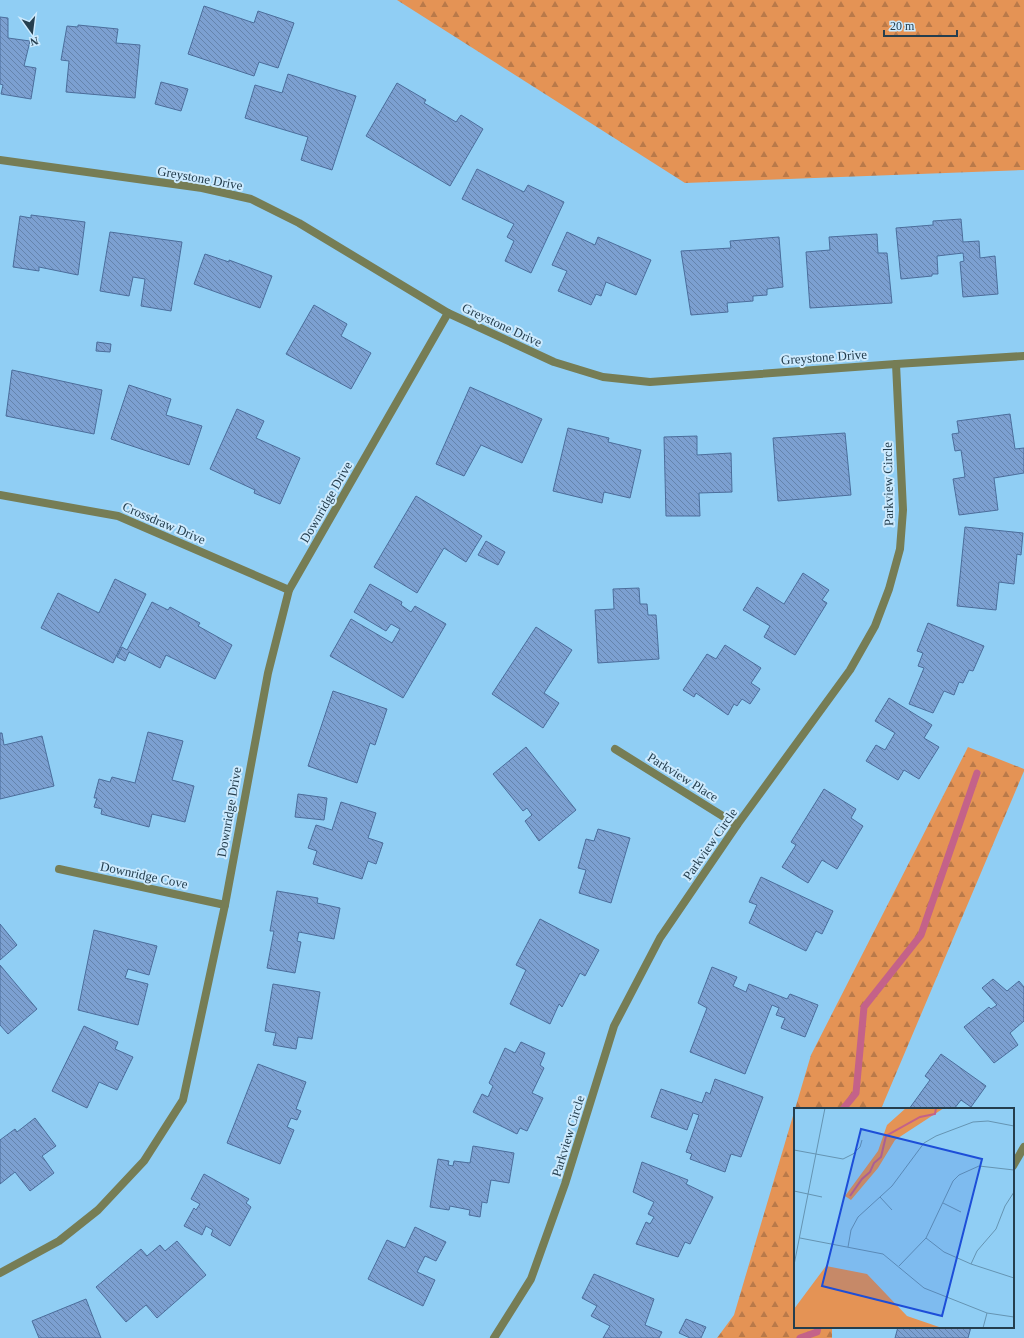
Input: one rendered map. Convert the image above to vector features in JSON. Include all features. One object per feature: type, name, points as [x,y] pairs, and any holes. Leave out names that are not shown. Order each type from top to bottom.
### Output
[{"type":"street","name":"Greystone Drive","points":[[0,160],[202,188],[251,199],[299,223],[448,313],[554,362],[603,377],[650,382],[1024,356]]},
{"type":"street","name":"Downridge Drive","points":[[0,1273],[59,1241],[98,1210],[144,1161],[183,1100],[225,905],[268,673],[289,590],[448,313]]},
{"type":"street","name":"Parkview Circle","points":[[494,1338],[531,1279],[565,1184],[614,1026],[660,938],[738,825],[850,670],[875,626],[889,589],[900,549],[904,510],[896,364]]},
{"type":"street","name":"Crossdraw Drive","points":[[0,495],[118,516],[289,590]]},
{"type":"street","name":"Parkview Place","points":[[615,749],[738,825]]},
{"type":"street","name":"Downridge Cove","points":[[59,869],[225,905]]},
{"type":"street","points":[[1014,1164],[1024,1147]]},
{"type":"green space","points":[[397,0],[1024,0],[1024,170],[685,183]]},
{"type":"green space","points":[[968,747],[1024,769],[881,1108],[795,1108],[811,1055]]},
{"type":"green space","points":[[794,1112],[794,1328],[832,1328],[832,1338],[717,1338],[734,1315]]},
{"type":"building","points":[[204,6],[254,23],[258,11],[294,23],[278,68],[259,62],[254,76],[188,54]]},
{"type":"building","points":[[0,17],[8,18],[8,38],[30,41],[24,66],[36,68],[31,99],[1,94],[3,85],[0,84]]},
{"type":"building","points":[[78,25],[118,29],[116,43],[140,45],[135,98],[66,92],[69,61],[61,60],[67,26],[78,27]]},
{"type":"building","points":[[288,74],[356,96],[332,170],[301,160],[308,137],[245,118],[255,85],[282,93]]},
{"type":"building","points":[[161,82],[188,89],[181,111],[155,104]]},
{"type":"building","points":[[397,83],[426,100],[424,103],[456,122],[461,115],[483,129],[450,186],[366,136]]},
{"type":"building","points":[[477,169],[524,192],[528,185],[564,202],[531,273],[505,261],[514,241],[507,237],[514,224],[462,199]]},
{"type":"building","points":[[31,215],[85,222],[78,275],[39,267],[39,271],[13,267],[20,216],[31,218]]},
{"type":"building","points":[[961,219],[963,242],[979,241],[980,258],[995,256],[998,294],[963,297],[960,262],[964,261],[963,253],[937,256],[938,274],[901,279],[896,228],[933,225],[933,221]]},
{"type":"building","points":[[110,232],[182,242],[171,311],[141,306],[145,279],[133,277],[129,296],[100,291]]},
{"type":"building","points":[[567,232],[595,245],[598,237],[651,260],[636,295],[606,282],[601,296],[596,294],[591,305],[558,291],[567,271],[552,265]]},
{"type":"building","points":[[877,234],[878,253],[887,253],[892,303],[810,308],[806,252],[830,250],[829,237]]},
{"type":"building","points":[[779,237],[783,287],[767,289],[767,295],[753,296],[753,301],[727,303],[728,312],[691,315],[681,251],[731,248],[730,241]]},
{"type":"building","points":[[205,254],[229,262],[229,260],[272,276],[260,308],[194,284]]},
{"type":"building","points":[[314,305],[347,324],[341,336],[371,353],[351,389],[286,354]]},
{"type":"building","points":[[97,342],[111,344],[110,352],[96,351]]},
{"type":"building","points":[[12,370],[102,390],[94,434],[6,416]]},
{"type":"building","points":[[129,385],[171,399],[166,415],[202,426],[189,465],[111,439]]},
{"type":"building","points":[[470,387],[542,419],[522,463],[481,445],[464,476],[436,464]]},
{"type":"building","points":[[237,409],[264,421],[256,438],[300,458],[280,504],[254,493],[255,490],[210,469]]},
{"type":"building","points":[[1010,414],[1015,449],[1024,448],[1024,473],[994,478],[998,510],[959,515],[953,479],[965,477],[961,450],[955,451],[952,434],[959,433],[957,421]]},
{"type":"building","points":[[568,428],[609,438],[608,442],[641,450],[630,498],[604,492],[602,503],[553,491]]},
{"type":"building","points":[[845,433],[851,495],[778,501],[773,438]]},
{"type":"building","points":[[697,436],[697,455],[731,453],[732,492],[699,493],[700,516],[666,516],[664,437]]},
{"type":"building","points":[[416,496],[482,536],[466,562],[444,548],[417,593],[374,567]]},
{"type":"building","points":[[965,527],[1023,533],[1021,555],[1017,554],[1014,584],[999,582],[996,610],[957,606]]},
{"type":"building","points":[[486,541],[505,552],[498,565],[478,555]]},
{"type":"building","points":[[803,573],[829,590],[822,600],[827,603],[795,655],[764,637],[770,626],[743,610],[757,587],[784,604]]},
{"type":"building","points":[[115,579],[146,594],[113,663],[41,628],[58,593],[99,613]]},
{"type":"building","points":[[370,584],[402,602],[401,605],[411,612],[415,606],[446,624],[403,698],[330,656],[351,619],[392,643],[400,629],[391,624],[386,631],[354,612]]},
{"type":"building","points":[[639,588],[640,604],[647,604],[648,615],[656,615],[659,659],[598,663],[595,610],[614,609],[613,589]]},
{"type":"building","points":[[152,602],[168,610],[170,607],[200,623],[198,626],[232,645],[215,679],[166,655],[160,668],[129,652],[125,661],[117,657],[122,647],[127,650]]},
{"type":"building","points":[[928,623],[984,646],[973,671],[969,670],[963,683],[959,682],[954,695],[944,691],[933,713],[909,704],[924,668],[918,666],[923,653],[917,651]]},
{"type":"building","points":[[536,627],[572,650],[544,693],[559,703],[543,728],[492,694]]},
{"type":"building","points":[[725,645],[761,668],[751,683],[760,689],[750,704],[742,699],[737,706],[734,704],[728,715],[696,693],[694,697],[683,690],[707,654],[716,659]]},
{"type":"building","points":[[333,691],[387,709],[375,745],[370,743],[357,783],[308,766]]},
{"type":"building","points":[[889,698],[932,725],[924,738],[939,747],[919,779],[904,770],[898,780],[866,761],[876,745],[885,750],[895,733],[875,721]]},
{"type":"building","points":[[148,732],[183,741],[172,780],[194,786],[185,822],[152,814],[149,827],[101,814],[102,809],[94,807],[97,798],[94,798],[99,779],[110,782],[112,777],[135,783]]},
{"type":"building","points":[[0,733],[2,733],[4,745],[42,736],[54,786],[0,799]]},
{"type":"building","points":[[526,747],[576,810],[539,841],[525,821],[532,815],[527,808],[523,811],[493,774]]},
{"type":"building","points":[[824,789],[856,809],[851,818],[863,826],[837,869],[822,860],[808,883],[782,867],[796,845],[791,842]]},
{"type":"building","points":[[298,794],[327,798],[324,820],[295,817]]},
{"type":"building","points":[[341,802],[376,813],[368,838],[383,843],[376,864],[368,861],[362,879],[313,864],[317,851],[308,848],[316,825],[332,830]]},
{"type":"building","points":[[598,829],[630,838],[611,903],[579,893],[586,870],[578,868],[586,839],[594,841]]},
{"type":"building","points":[[761,877],[833,911],[822,934],[816,931],[806,951],[749,923],[757,905],[749,902]]},
{"type":"building","points":[[277,891],[318,898],[317,903],[340,908],[334,939],[299,932],[297,941],[301,942],[295,973],[267,968],[274,931],[270,931]]},
{"type":"building","points":[[540,919],[599,950],[585,976],[580,973],[562,1007],[559,1004],[550,1024],[510,1004],[526,970],[516,965]]},
{"type":"building","points":[[0,924],[17,945],[0,960]]},
{"type":"building","points":[[94,930],[157,946],[149,975],[128,969],[125,978],[148,984],[138,1025],[78,1010]]},
{"type":"building","points":[[0,965],[37,1009],[8,1034],[0,1025]]},
{"type":"building","points":[[712,967],[737,977],[733,986],[746,992],[749,984],[787,999],[790,994],[818,1005],[805,1037],[781,1028],[785,1018],[776,1015],[779,1008],[772,1005],[745,1074],[690,1052],[707,1008],[698,1003]]},
{"type":"building","points":[[993,979],[1007,991],[1019,981],[1024,987],[1024,1021],[1010,1033],[1018,1045],[994,1063],[964,1027],[989,1007],[991,1009],[997,1005],[982,988]]},
{"type":"building","points":[[273,984],[320,992],[312,1039],[298,1037],[296,1049],[273,1045],[276,1033],[265,1031]]},
{"type":"building","points":[[84,1026],[118,1042],[115,1049],[133,1057],[117,1090],[99,1082],[87,1108],[52,1091]]},
{"type":"building","points":[[521,1042],[545,1053],[540,1065],[544,1068],[532,1093],[543,1098],[527,1131],[520,1128],[517,1134],[473,1112],[482,1094],[488,1097],[493,1086],[489,1083],[505,1048],[515,1053]]},
{"type":"building","points":[[941,1054],[986,1086],[971,1107],[961,1100],[955,1108],[910,1108],[930,1080],[925,1076]]},
{"type":"building","points":[[258,1064],[306,1082],[296,1109],[301,1111],[297,1120],[291,1118],[287,1127],[294,1130],[280,1164],[227,1143]]},
{"type":"building","points":[[715,1079],[763,1097],[741,1157],[731,1154],[725,1172],[690,1159],[692,1154],[686,1152],[699,1115],[693,1113],[687,1130],[651,1117],[661,1089],[702,1103],[706,1092],[710,1094]]},
{"type":"building","points":[[35,1118],[56,1146],[42,1156],[54,1173],[30,1191],[15,1172],[0,1184],[0,1140],[15,1129],[17,1132]]},
{"type":"building","points":[[473,1146],[514,1153],[509,1183],[491,1180],[487,1203],[482,1202],[480,1217],[469,1215],[470,1210],[450,1206],[449,1210],[430,1207],[438,1159],[449,1161],[448,1165],[453,1166],[454,1161],[470,1163]]},
{"type":"building","points":[[642,1162],[688,1180],[686,1184],[713,1197],[690,1244],[685,1242],[678,1257],[636,1244],[646,1222],[650,1224],[654,1217],[648,1214],[654,1202],[633,1192]]},
{"type":"building","points":[[204,1174],[249,1199],[246,1203],[251,1207],[230,1246],[211,1235],[213,1230],[206,1226],[202,1235],[184,1226],[194,1208],[196,1210],[200,1204],[191,1199]]},
{"type":"building","points":[[415,1227],[446,1242],[436,1261],[425,1256],[417,1272],[435,1280],[423,1306],[368,1279],[387,1240],[405,1248]]},
{"type":"building","points":[[177,1241],[206,1275],[157,1318],[146,1305],[126,1322],[96,1287],[141,1249],[147,1256],[160,1245],[165,1251]]},
{"type":"building","points":[[594,1274],[654,1299],[645,1325],[662,1332],[659,1338],[603,1338],[610,1326],[591,1316],[597,1306],[582,1298]]},
{"type":"building","points":[[86,1299],[101,1338],[39,1338],[32,1321]]},
{"type":"building","points":[[686,1319],[706,1327],[701,1338],[690,1338],[679,1333]]},
{"type":"building","points":[[898,1328],[971,1328],[968,1338],[895,1338]]},
{"type":"waterway","points":[[844,1108],[856,1093],[864,1007],[921,935],[977,773]]},
{"type":"waterway","points":[[800,1338],[817,1332],[818,1328]]}]
